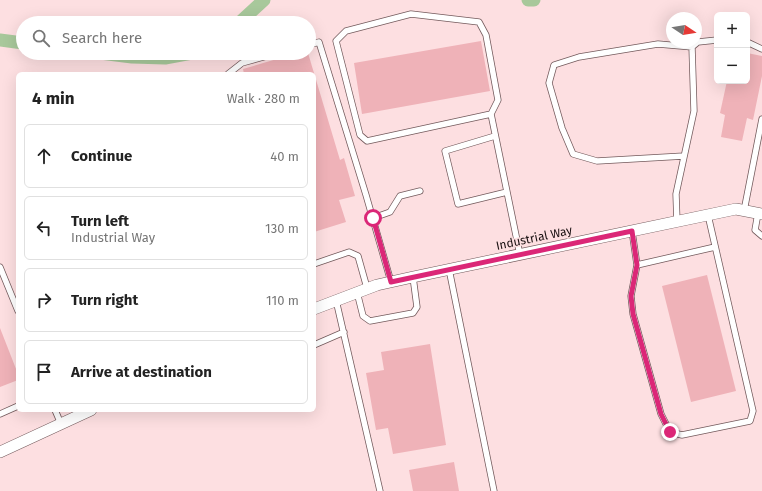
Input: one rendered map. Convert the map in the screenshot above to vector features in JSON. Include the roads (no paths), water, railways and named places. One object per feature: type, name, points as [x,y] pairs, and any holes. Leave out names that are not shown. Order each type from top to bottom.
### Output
[{"type":"street","name":"Industrial Way","points":[[316,308],[377,285],[413,277],[736,209],[760,214]]},
{"type":"street","points":[[0,452],[87,412]]},
{"type":"lane","points":[[491,114],[368,141],[360,135],[336,41],[346,31],[411,14],[479,22],[486,35],[498,100],[491,114],[520,255]]},
{"type":"lane","points":[[702,42],[714,40]]},
{"type":"lane","points":[[316,43],[319,42],[391,282]]},
{"type":"lane","points":[[750,43],[762,48]]},
{"type":"lane","points":[[666,45],[658,44],[579,57],[554,65],[549,83],[562,128],[573,154],[597,161],[684,156]]},
{"type":"lane","points":[[677,222],[676,194],[694,111],[692,48]]},
{"type":"lane","points":[[230,72],[242,62],[250,60]]},
{"type":"lane","points":[[744,211],[762,119]]},
{"type":"lane","points":[[495,136],[446,151],[458,204],[506,192]]},
{"type":"lane","points":[[373,218],[390,212],[400,196],[420,191]]},
{"type":"lane","points":[[760,214],[756,230],[762,236]]},
{"type":"lane","points":[[632,231],[637,265],[631,296],[633,314],[661,414],[670,432],[682,435],[750,421],[753,411],[708,215]]},
{"type":"lane","points":[[637,265],[715,247]]},
{"type":"lane","points":[[316,263],[349,252],[358,256],[363,316],[370,321],[413,313],[417,306],[413,277]]},
{"type":"lane","points":[[0,267],[16,306]]},
{"type":"lane","points":[[449,270],[494,491]]},
{"type":"lane","points":[[336,300],[380,491]]},
{"type":"lane","points":[[316,344],[344,332]]},
{"type":"lane","points":[[0,414],[16,407]]},
{"type":"lane","points":[[56,412],[61,424]]},
{"type":"waterway","points":[[247,16],[264,0]]},
{"type":"waterway","points":[[528,0],[534,0]]},
{"type":"waterway","points":[[0,40],[16,42]]}]
